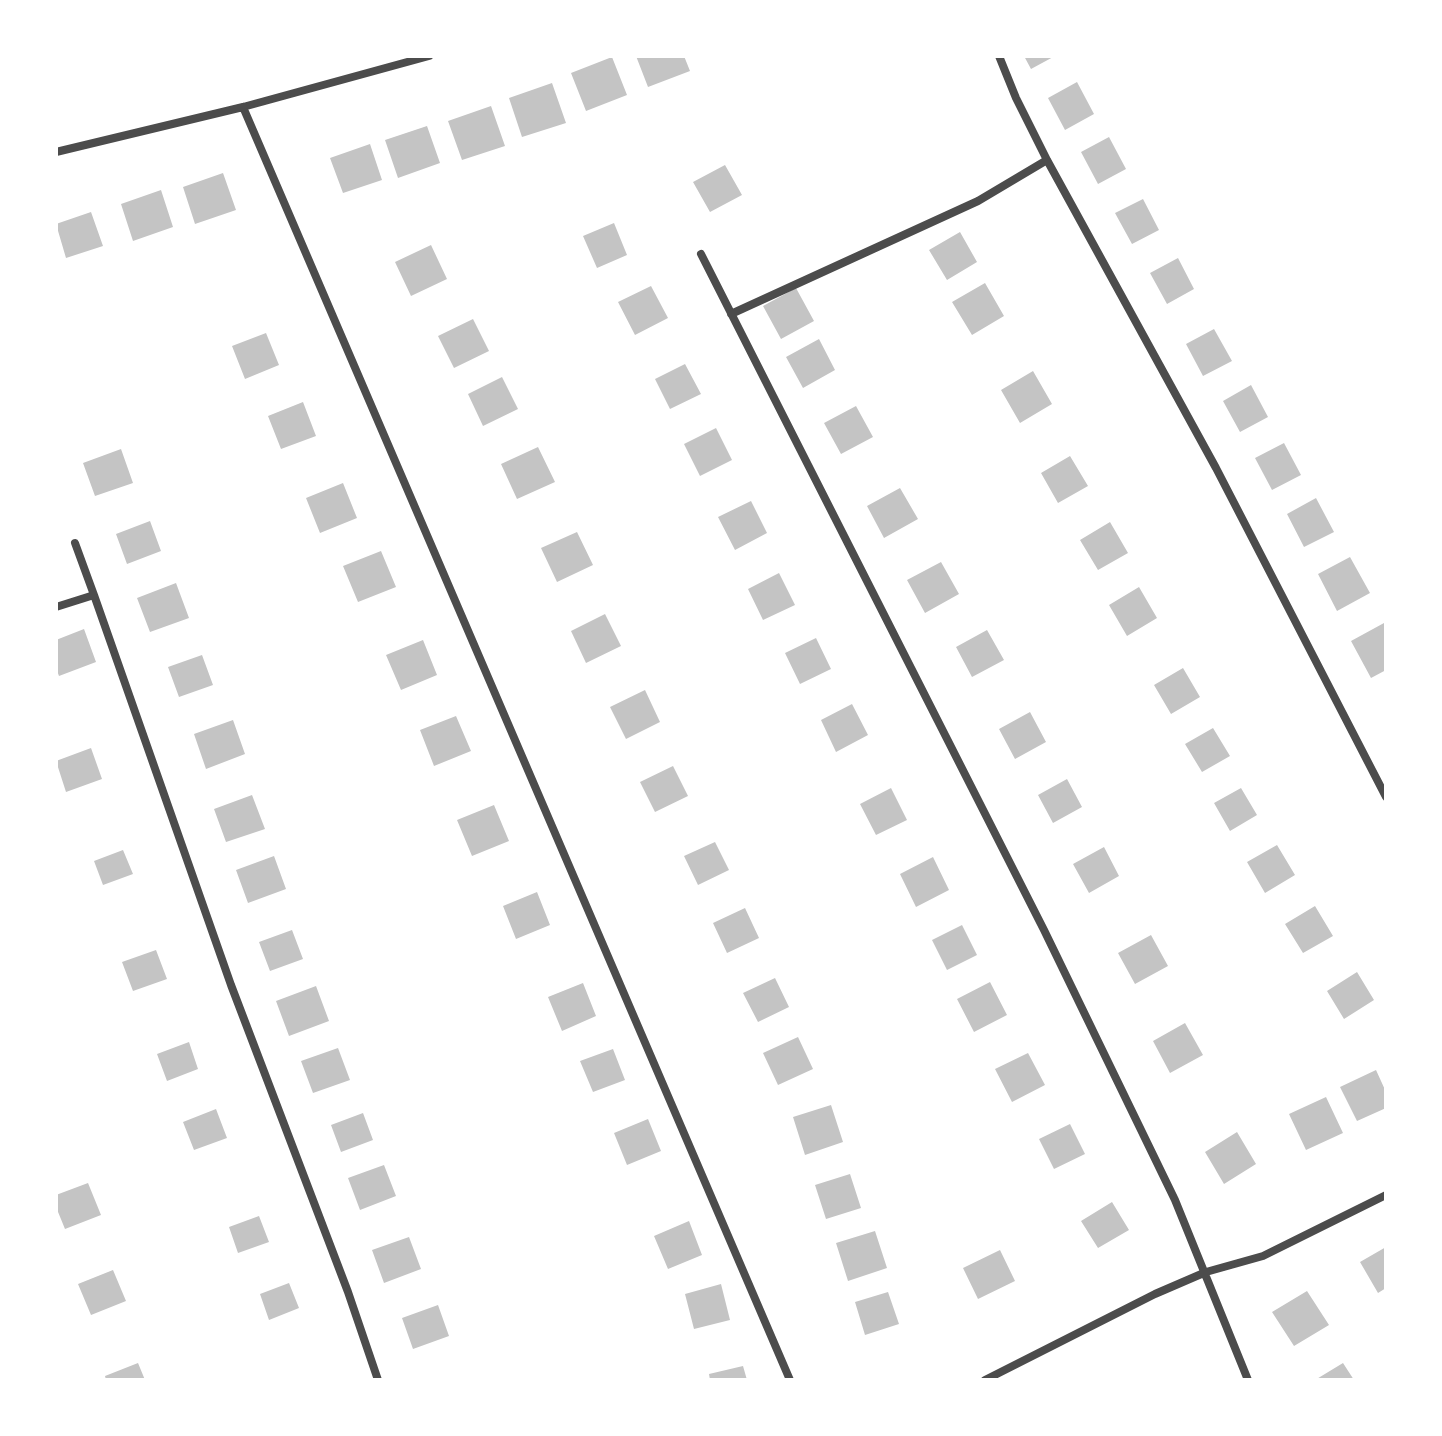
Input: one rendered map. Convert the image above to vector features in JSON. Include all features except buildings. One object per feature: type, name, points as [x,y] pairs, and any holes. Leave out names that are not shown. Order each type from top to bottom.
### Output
[{"type":"street","points":[[56,152],[243,107],[429,56]]},
{"type":"street","points":[[999,56],[1047,160],[1216,468],[1386,797]]},
{"type":"street","points":[[243,107],[790,1380]]},
{"type":"street","points":[[731,314],[978,201],[1047,160]]},
{"type":"street","points":[[701,254],[1044,930],[1175,1200],[1248,1380]]},
{"type":"street","points":[[75,543],[231,985],[348,1292],[378,1380]]},
{"type":"street","points":[[56,607],[94,595]]},
{"type":"street","points":[[985,1380],[1155,1294],[1206,1272],[1263,1256],[1386,1195]]}]
